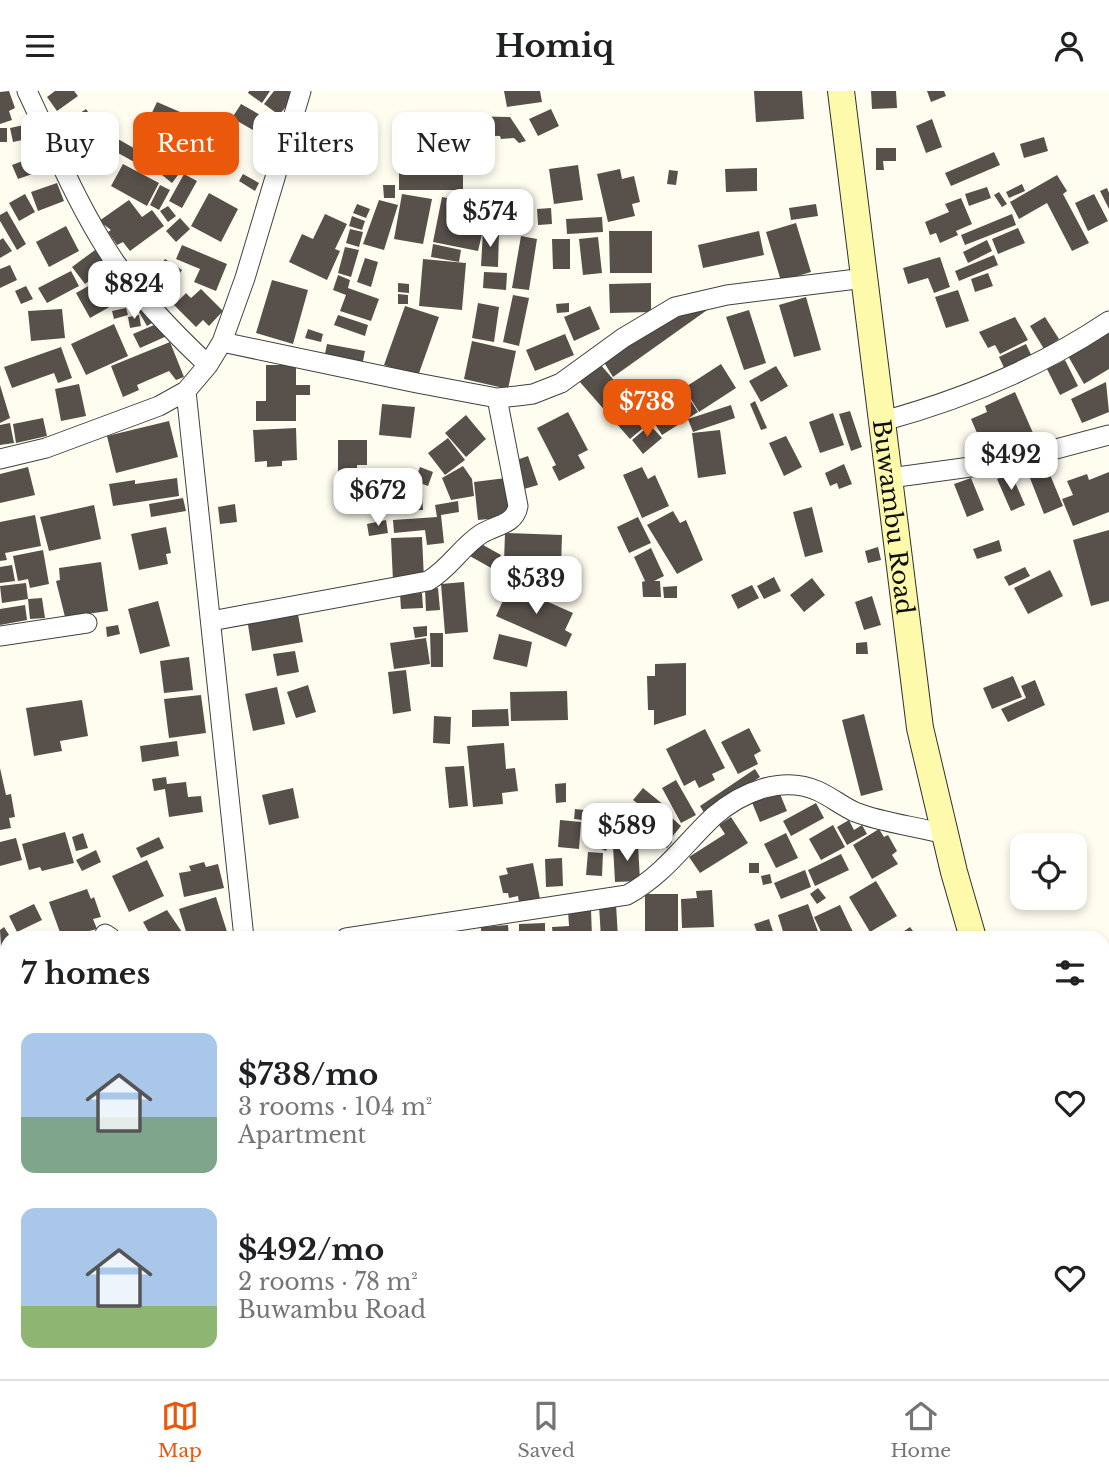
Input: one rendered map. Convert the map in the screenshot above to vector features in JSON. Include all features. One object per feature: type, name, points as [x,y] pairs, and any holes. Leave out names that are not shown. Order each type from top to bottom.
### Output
[{"type":"street","points":[[27,91],[80,201],[116,263],[176,335],[208,365]]},
{"type":"street","points":[[0,459],[86,435],[159,406],[186,391],[208,365],[222,342],[301,91]]},
{"type":"street","name":"Buwambu Road","points":[[841,91],[890,478],[903,610],[920,728],[944,834],[971,931]]},
{"type":"street","points":[[222,342],[497,398],[533,394],[561,383],[623,338],[675,307],[727,295],[865,278]]},
{"type":"street","points":[[883,421],[988,387],[1065,350],[1109,321]]},
{"type":"street","points":[[186,391],[243,931]]},
{"type":"street","points":[[211,621],[428,582],[443,572],[470,542],[510,520],[518,506],[497,398]]},
{"type":"street","points":[[890,478],[1007,462],[1109,435]]},
{"type":"street","points":[[0,636],[87,623]]},
{"type":"street","points":[[392,931],[627,895],[647,884],[668,866],[714,817],[738,799],[769,786],[815,790],[861,814],[944,834]]},
{"type":"building","points":[[9,91],[15,108],[9,111],[12,120],[0,124],[0,92]]},
{"type":"building","points":[[55,91],[74,91],[78,96],[57,111],[47,97]]},
{"type":"building","points":[[270,91],[262,103],[248,93]]},
{"type":"building","points":[[274,91],[289,91],[295,96],[282,112],[275,112],[264,104]]},
{"type":"building","points":[[504,91],[540,91],[542,102],[507,107]]},
{"type":"building","points":[[754,91],[802,91],[804,119],[756,122]]},
{"type":"building","points":[[871,91],[896,91],[897,108],[872,109]]},
{"type":"building","points":[[927,91],[944,91],[946,96],[931,102]]},
{"type":"building","points":[[157,102],[180,112],[152,112]]},
{"type":"building","points":[[241,104],[255,112],[253,130],[239,122],[239,112],[236,112]]},
{"type":"building","points":[[551,109],[559,126],[538,136],[529,119]]},
{"type":"building","points":[[495,117],[510,117],[526,141],[519,143],[514,138],[501,139],[500,136],[495,136]]},
{"type":"building","points":[[932,119],[942,147],[926,153],[916,126]]},
{"type":"building","points":[[21,126],[21,140],[13,142],[10,128]]},
{"type":"building","points":[[0,128],[7,128],[7,142],[0,142]]},
{"type":"building","points":[[1044,137],[1048,151],[1024,158],[1020,144]]},
{"type":"building","points":[[119,140],[133,148],[133,161],[119,153]]},
{"type":"building","points":[[876,148],[896,148],[896,161],[883,161],[884,170],[876,170]]},
{"type":"building","points":[[994,152],[1000,165],[951,186],[945,173]]},
{"type":"building","points":[[21,162],[21,175],[30,175],[18,179],[12,165]]},
{"type":"building","points":[[123,164],[133,169],[133,175],[144,175],[159,183],[147,206],[111,186]]},
{"type":"building","points":[[578,165],[583,200],[554,204],[549,169]]},
{"type":"building","points":[[757,168],[757,191],[726,192],[725,169]]},
{"type":"building","points":[[620,169],[622,179],[634,176],[640,202],[632,204],[635,216],[608,222],[597,174]]},
{"type":"building","points":[[669,170],[678,171],[676,185],[667,184]]},
{"type":"building","points":[[243,174],[259,183],[255,191],[239,181]]},
{"type":"building","points":[[162,175],[178,175],[172,183]]},
{"type":"building","points":[[183,175],[197,181],[182,208],[169,201]]},
{"type":"building","points":[[399,175],[463,175],[463,190],[399,190]]},
{"type":"building","points":[[1057,175],[1067,191],[1063,194],[1089,243],[1072,251],[1047,203],[1019,219],[1010,202]]},
{"type":"building","points":[[57,183],[64,201],[38,211],[31,192]]},
{"type":"building","points":[[1022,184],[1025,191],[1009,198],[1006,192]]},
{"type":"building","points":[[160,185],[170,190],[159,210],[150,205]]},
{"type":"building","points":[[383,185],[395,185],[395,198],[384,198]]},
{"type":"building","points":[[987,187],[991,198],[969,206],[965,194]]},
{"type":"building","points":[[1107,188],[1109,193],[1109,209],[1100,191]]},
{"type":"building","points":[[999,192],[1007,204],[1002,207],[994,195]]},
{"type":"building","points":[[209,193],[238,209],[221,242],[191,226]]},
{"type":"building","points":[[25,194],[35,212],[19,221],[9,203]]},
{"type":"building","points":[[402,194],[432,199],[423,244],[394,239]]},
{"type":"building","points":[[1094,194],[1108,221],[1088,231],[1075,203]]},
{"type":"building","points":[[442,197],[473,203],[468,231],[482,234],[478,251],[433,242]]},
{"type":"building","points":[[961,198],[972,224],[956,231],[958,235],[940,243],[936,233],[930,235],[925,222],[949,212],[945,204]]},
{"type":"building","points":[[129,200],[142,217],[152,210],[164,226],[130,251],[123,242],[117,245],[108,232],[111,230],[99,221]]},
{"type":"building","points":[[379,200],[398,205],[384,250],[363,244]]},
{"type":"building","points":[[487,201],[528,206],[526,228],[484,222]]},
{"type":"building","points":[[357,204],[370,209],[366,218],[353,213]]},
{"type":"building","points":[[816,204],[818,216],[791,220],[789,208]]},
{"type":"building","points":[[168,206],[176,216],[168,222],[160,211]]},
{"type":"building","points":[[551,208],[552,224],[538,225],[537,209]]},
{"type":"building","points":[[7,211],[26,244],[17,250],[0,221],[0,215]]},
{"type":"building","points":[[325,214],[347,224],[335,249],[340,251],[327,280],[289,262],[302,234],[313,239]]},
{"type":"building","points":[[1012,214],[1016,225],[965,245],[961,235]]},
{"type":"building","points":[[352,216],[365,221],[362,230],[349,226]]},
{"type":"building","points":[[602,217],[603,232],[567,234],[566,219]]},
{"type":"building","points":[[180,218],[190,229],[176,242],[166,231]]},
{"type":"building","points":[[796,223],[811,272],[781,281],[766,232]]},
{"type":"building","points":[[66,226],[79,251],[49,267],[36,242]]},
{"type":"building","points":[[1018,228],[1025,243],[998,254],[992,239]]},
{"type":"building","points":[[350,229],[363,232],[359,247],[346,243]]},
{"type":"building","points":[[483,231],[499,232],[498,267],[481,266]]},
{"type":"building","points":[[609,231],[652,231],[652,273],[610,273]]},
{"type":"building","points":[[759,231],[764,255],[703,268],[698,245]]},
{"type":"building","points":[[521,236],[537,239],[529,290],[512,288]]},
{"type":"building","points":[[598,237],[602,273],[583,275],[579,239]]},
{"type":"building","points":[[3,238],[12,251],[0,258],[0,240]]},
{"type":"building","points":[[552,239],[570,239],[570,269],[553,269]]},
{"type":"building","points":[[987,240],[992,251],[968,263],[963,252]]},
{"type":"building","points":[[433,244],[461,250],[459,262],[431,257]]},
{"type":"building","points":[[182,245],[227,264],[216,291],[194,282],[200,269],[176,259]]},
{"type":"building","points":[[345,247],[359,250],[351,277],[338,273]]},
{"type":"building","points":[[95,250],[107,267],[85,284],[72,267]]},
{"type":"building","points":[[994,255],[998,265],[959,281],[955,271]]},
{"type":"building","points":[[940,257],[950,287],[934,293],[928,278],[908,284],[903,268]]},
{"type":"building","points":[[365,258],[378,262],[371,287],[357,282]]},
{"type":"building","points":[[165,259],[182,270],[178,276],[161,265]]},
{"type":"building","points":[[423,259],[466,263],[462,310],[419,306]]},
{"type":"building","points":[[10,265],[17,280],[0,288],[0,269]]},
{"type":"building","points":[[155,266],[178,283],[165,301],[142,285]]},
{"type":"building","points":[[71,271],[79,286],[47,303],[38,288]]},
{"type":"building","points":[[484,272],[507,273],[506,290],[483,288]]},
{"type":"building","points":[[988,273],[993,286],[975,292],[971,279]]},
{"type":"building","points":[[338,275],[350,280],[348,288],[379,299],[371,321],[340,311],[346,295],[333,290]]},
{"type":"building","points":[[113,278],[125,300],[117,305],[105,283]]},
{"type":"building","points":[[99,280],[113,305],[90,318],[76,293]]},
{"type":"building","points":[[272,280],[308,290],[293,344],[256,333]]},
{"type":"building","points":[[398,283],[409,284],[409,293],[398,292]]},
{"type":"building","points":[[651,283],[651,312],[610,313],[609,284]]},
{"type":"building","points":[[26,286],[33,299],[21,304],[15,291]]},
{"type":"building","points":[[201,289],[223,311],[209,326],[203,320],[196,327],[174,305],[186,293],[191,298]]},
{"type":"building","points":[[958,290],[969,321],[946,328],[935,297]]},
{"type":"building","points":[[398,294],[408,295],[408,304],[398,304]]},
{"type":"building","points":[[513,295],[529,298],[519,346],[503,342]]},
{"type":"building","points":[[806,297],[821,350],[794,357],[779,305]]},
{"type":"building","points":[[146,300],[157,320],[147,326],[135,305]]},
{"type":"building","points":[[478,303],[499,307],[494,342],[472,338]]},
{"type":"building","points":[[569,303],[569,312],[557,313],[556,304]]},
{"type":"building","points":[[405,306],[439,317],[418,376],[384,365]]},
{"type":"building","points":[[590,306],[600,329],[574,341],[564,317]]},
{"type":"building","points":[[126,308],[128,315],[114,319],[112,311]]},
{"type":"building","points":[[710,308],[613,377],[602,359],[674,313]]},
{"type":"building","points":[[62,309],[65,338],[31,341],[28,311]]},
{"type":"building","points":[[749,310],[766,363],[744,370],[726,317]]},
{"type":"building","points":[[139,315],[141,326],[130,328],[128,317]]},
{"type":"building","points":[[338,315],[368,325],[365,336],[334,325]]},
{"type":"building","points":[[1015,317],[1028,340],[1000,354],[995,345],[988,348],[979,332]]},
{"type":"building","points":[[1045,317],[1059,339],[1044,349],[1030,326]]},
{"type":"building","points":[[161,322],[167,336],[140,348],[133,334]]},
{"type":"building","points":[[114,324],[128,356],[86,375],[71,344]]},
{"type":"building","points":[[308,329],[323,334],[321,342],[305,338]]},
{"type":"building","points":[[1109,333],[1109,369],[1084,384],[1068,356]]},
{"type":"building","points":[[565,334],[574,355],[535,371],[526,350]]},
{"type":"building","points":[[472,341],[516,351],[508,389],[464,379]]},
{"type":"building","points":[[170,342],[184,377],[176,380],[169,371],[137,385],[139,390],[123,397],[111,366]]},
{"type":"building","points":[[327,344],[365,351],[362,366],[324,359]]},
{"type":"building","points":[[1026,344],[1034,361],[1007,374],[999,357]]},
{"type":"building","points":[[61,347],[72,378],[58,383],[54,373],[12,388],[4,367]]},
{"type":"building","points":[[1065,360],[1078,386],[1060,395],[1047,369]]},
{"type":"building","points":[[600,364],[650,422],[630,439],[579,381]]},
{"type":"building","points":[[721,364],[736,388],[699,412],[684,388]]},
{"type":"building","points":[[266,365],[296,365],[296,385],[310,385],[310,395],[296,395],[296,421],[256,421],[256,401],[266,401]]},
{"type":"building","points":[[776,366],[788,386],[761,402],[749,381]]},
{"type":"building","points":[[1106,382],[1109,412],[1082,423],[1071,399]]},
{"type":"building","points":[[79,384],[86,416],[61,421],[55,389]]},
{"type":"building","points":[[0,385],[10,418],[0,423]]},
{"type":"building","points":[[682,387],[698,412],[662,435],[646,410]]},
{"type":"building","points":[[1015,392],[1033,433],[986,454],[971,419],[987,412],[985,406]]},
{"type":"building","points":[[755,401],[767,428],[761,430],[750,404]]},
{"type":"building","points":[[382,404],[415,407],[411,438],[379,435]]},
{"type":"building","points":[[731,405],[735,418],[693,432],[688,419]]},
{"type":"building","points":[[850,411],[862,447],[851,451],[839,414]]},
{"type":"building","points":[[568,412],[588,450],[578,455],[585,468],[559,481],[552,467],[556,465],[537,428]]},
{"type":"building","points":[[833,413],[844,445],[820,453],[809,422]]},
{"type":"building","points":[[466,415],[486,439],[466,457],[445,433]]},
{"type":"building","points":[[43,418],[47,436],[16,443],[13,424]]},
{"type":"building","points":[[169,421],[178,457],[116,473],[107,436]]},
{"type":"building","points":[[10,423],[14,443],[0,445],[0,425]]},
{"type":"building","points":[[650,425],[662,438],[643,454],[632,440]]},
{"type":"building","points":[[296,428],[297,460],[282,461],[282,466],[267,467],[267,461],[255,462],[253,430]]},
{"type":"building","points":[[720,430],[726,474],[698,478],[692,433]]},
{"type":"building","points":[[786,436],[802,467],[784,476],[769,443]]},
{"type":"building","points":[[448,438],[465,460],[445,475],[428,453]]},
{"type":"building","points":[[338,440],[367,440],[367,465],[357,465],[357,474],[338,474]]},
{"type":"building","points":[[528,456],[538,485],[524,489],[514,461]]},
{"type":"building","points":[[844,464],[852,484],[839,489],[837,483],[830,486],[825,473]]},
{"type":"building","points":[[1046,465],[1063,506],[1044,514],[1028,473]]},
{"type":"building","points":[[463,466],[472,479],[474,496],[451,500],[442,478]]},
{"type":"building","points":[[28,467],[35,495],[0,503],[0,474]]},
{"type":"building","points":[[420,467],[433,472],[428,486],[415,481]]},
{"type":"building","points":[[642,467],[648,479],[655,475],[669,506],[642,518],[623,475]]},
{"type":"building","points":[[377,469],[398,470],[397,486],[376,485]]},
{"type":"building","points":[[1109,472],[1109,512],[1073,526],[1062,499],[1073,495],[1067,481],[1087,474],[1089,480]]},
{"type":"building","points":[[1011,473],[1025,505],[1011,511],[997,479]]},
{"type":"building","points":[[177,478],[179,496],[113,506],[109,484],[135,480],[135,484]]},
{"type":"building","points":[[506,478],[510,517],[478,520],[474,482]]},
{"type":"building","points":[[971,478],[984,510],[967,517],[954,484]]},
{"type":"building","points":[[377,487],[383,502],[358,512],[352,496]]},
{"type":"building","points":[[422,494],[423,510],[396,511],[395,496]]},
{"type":"building","points":[[183,498],[186,511],[151,517],[149,504]]},
{"type":"building","points":[[458,501],[459,512],[441,515],[444,543],[427,545],[425,530],[394,533],[393,520],[437,517],[435,505]]},
{"type":"building","points":[[235,504],[237,522],[220,524],[218,507]]},
{"type":"building","points":[[94,505],[101,539],[49,551],[40,517]]},
{"type":"building","points":[[812,507],[823,552],[805,557],[793,512]]},
{"type":"building","points":[[673,511],[680,523],[686,520],[703,560],[677,574],[647,525]]},
{"type":"building","points":[[35,515],[41,546],[5,553],[7,560],[0,561],[0,522]]},
{"type":"building","points":[[638,517],[651,543],[629,553],[617,527]]},
{"type":"building","points":[[386,520],[388,533],[369,536],[367,524]]},
{"type":"building","points":[[166,527],[171,553],[166,554],[168,564],[139,570],[131,534]]},
{"type":"building","points":[[1109,530],[1109,601],[1091,606],[1073,540]]},
{"type":"building","points":[[505,533],[562,535],[561,568],[504,562]]},
{"type":"building","points":[[422,537],[424,579],[393,581],[391,538]]},
{"type":"building","points":[[999,540],[1002,551],[977,559],[973,549]]},
{"type":"building","points":[[476,541],[501,555],[493,569],[468,555]]},
{"type":"building","points":[[878,547],[881,560],[868,563],[865,551]]},
{"type":"building","points":[[651,548],[664,576],[654,581],[660,581],[661,597],[643,597],[642,582],[645,581],[634,557]]},
{"type":"building","points":[[43,550],[49,584],[30,588],[28,579],[18,581],[13,556]]},
{"type":"building","points":[[101,562],[108,611],[65,617],[56,581],[60,580],[59,568]]},
{"type":"building","points":[[12,565],[15,581],[0,583],[0,567]]},
{"type":"building","points":[[1025,567],[1030,576],[1009,586],[1004,577]]},
{"type":"building","points":[[1050,570],[1063,596],[1028,614],[1014,588]]},
{"type":"building","points":[[774,577],[781,591],[764,599],[757,586]]},
{"type":"building","points":[[812,578],[825,595],[804,612],[790,595]]},
{"type":"building","points":[[464,582],[468,632],[445,634],[441,584]]},
{"type":"building","points":[[26,583],[28,599],[2,603],[0,586]]},
{"type":"building","points":[[510,585],[573,613],[565,630],[572,634],[566,647],[496,616]]},
{"type":"building","points":[[752,585],[759,598],[738,609],[731,595]]},
{"type":"building","points":[[677,586],[677,598],[664,598],[663,587]]},
{"type":"building","points":[[438,588],[440,610],[426,611],[425,589]]},
{"type":"building","points":[[422,593],[423,608],[401,609],[400,594]]},
{"type":"building","points":[[872,596],[881,625],[864,630],[855,602]]},
{"type":"building","points":[[42,598],[45,618],[30,619],[28,599]]},
{"type":"building","points":[[158,601],[170,646],[140,654],[128,609]]},
{"type":"building","points":[[25,605],[27,620],[0,625],[0,609]]},
{"type":"building","points":[[297,609],[303,642],[252,651],[247,618]]},
{"type":"building","points":[[118,625],[120,634],[107,637],[106,627]]},
{"type":"building","points":[[427,626],[427,636],[415,638],[413,627]]},
{"type":"building","points":[[430,633],[443,633],[443,667],[431,667]]},
{"type":"building","points":[[499,634],[532,642],[527,667],[493,659]]},
{"type":"building","points":[[426,638],[430,664],[394,669],[390,643]]},
{"type":"building","points":[[867,642],[868,654],[856,654],[856,643]]},
{"type":"building","points":[[295,651],[299,672],[277,676],[273,654]]},
{"type":"building","points":[[189,657],[193,690],[164,693],[160,661]]},
{"type":"building","points":[[686,663],[686,715],[654,725],[654,710],[648,710],[647,676],[655,676],[655,664]]},
{"type":"building","points":[[406,670],[411,711],[393,714],[388,672]]},
{"type":"building","points":[[1013,676],[1022,697],[992,709],[983,688]]},
{"type":"building","points":[[1035,680],[1045,705],[1008,722],[1001,709],[1026,698],[1021,686]]},
{"type":"building","points":[[308,685],[316,712],[296,718],[287,692]]},
{"type":"building","points":[[277,687],[285,724],[253,731],[245,694]]},
{"type":"building","points":[[567,691],[568,720],[511,721],[510,692]]},
{"type":"building","points":[[201,695],[206,733],[169,738],[164,699]]},
{"type":"building","points":[[82,700],[88,736],[60,741],[62,751],[34,756],[26,708]]},
{"type":"building","points":[[508,709],[509,726],[472,727],[472,710]]},
{"type":"building","points":[[864,714],[883,790],[861,796],[842,720]]},
{"type":"building","points":[[434,716],[451,717],[450,744],[433,743]]},
{"type":"building","points":[[749,728],[761,751],[754,755],[758,764],[738,774],[721,742]]},
{"type":"building","points":[[705,729],[725,768],[712,774],[715,780],[699,788],[695,780],[684,786],[666,749]]},
{"type":"building","points":[[177,741],[179,756],[142,762],[140,746]]},
{"type":"building","points":[[504,743],[506,769],[515,768],[518,791],[502,793],[503,804],[473,807],[467,746]]},
{"type":"building","points":[[464,766],[468,806],[449,808],[445,767]]},
{"type":"building","points":[[0,768],[6,795],[11,794],[15,817],[9,818],[11,828],[0,830]]},
{"type":"building","points":[[755,769],[760,777],[705,814],[700,806]]},
{"type":"building","points":[[166,777],[167,784],[186,782],[188,797],[201,796],[203,812],[169,817],[165,789],[154,791],[152,779]]},
{"type":"building","points":[[676,780],[696,815],[681,823],[662,788]]},
{"type":"building","points":[[566,783],[566,802],[556,803],[555,784]]},
{"type":"building","points":[[293,788],[299,818],[269,825],[262,795]]},
{"type":"building","points":[[643,788],[665,806],[656,817],[633,800]]},
{"type":"building","points":[[778,789],[787,811],[760,822],[751,800]]},
{"type":"building","points":[[816,803],[824,818],[791,836],[783,821]]},
{"type":"building","points":[[575,809],[584,810],[583,820],[574,819]]},
{"type":"building","points":[[588,809],[609,816],[605,828],[584,821]]},
{"type":"building","points":[[663,810],[681,826],[672,837],[654,821]]},
{"type":"building","points":[[731,817],[748,843],[700,873],[689,857],[725,834],[719,825]]},
{"type":"building","points":[[560,820],[581,822],[579,849],[558,847]]},
{"type":"building","points":[[849,820],[854,830],[862,825],[867,834],[847,845],[837,827]]},
{"type":"building","points":[[619,823],[632,832],[626,841],[612,832]]},
{"type":"building","points":[[833,825],[845,847],[821,860],[809,839]]},
{"type":"building","points":[[879,829],[884,837],[888,835],[897,851],[892,855],[898,864],[872,879],[853,845]]},
{"type":"building","points":[[65,832],[74,863],[42,871],[40,867],[29,870],[22,844]]},
{"type":"building","points":[[661,832],[672,842],[667,848],[655,838]]},
{"type":"building","points":[[83,833],[88,848],[76,851],[72,837]]},
{"type":"building","points":[[786,833],[798,858],[776,868],[764,844]]},
{"type":"building","points":[[159,837],[164,848],[141,858],[136,848]]},
{"type":"building","points":[[604,837],[611,840],[606,851],[599,848]]},
{"type":"building","points":[[16,838],[22,860],[0,866],[0,842]]},
{"type":"building","points":[[638,844],[640,881],[615,882],[613,846]]},
{"type":"building","points":[[96,850],[101,862],[82,871],[76,860]]},
{"type":"building","points":[[588,852],[603,853],[602,876],[586,875]]},
{"type":"building","points":[[841,854],[849,870],[815,886],[808,870]]},
{"type":"building","points":[[562,858],[563,886],[546,887],[545,859]]},
{"type":"building","points":[[147,860],[164,896],[129,912],[112,876]]},
{"type":"building","points":[[204,862],[206,867],[218,864],[224,888],[184,897],[179,873],[191,871],[189,866]]},
{"type":"building","points":[[533,863],[540,899],[519,903],[518,896],[509,898],[508,893],[503,893],[499,876],[508,874],[506,868]]},
{"type":"building","points":[[749,863],[759,863],[759,873],[749,873]]},
{"type":"building","points":[[805,870],[811,887],[781,899],[774,883]]},
{"type":"building","points":[[770,874],[772,883],[763,885],[761,876]]},
{"type":"building","points":[[876,881],[897,916],[869,931],[849,897]]},
{"type":"building","points":[[818,888],[826,898],[817,904],[810,894]]},
{"type":"building","points":[[87,889],[91,899],[94,897],[101,917],[93,919],[97,929],[59,931],[49,902]]},
{"type":"building","points":[[712,890],[714,927],[682,928],[681,899],[697,898],[696,891]]},
{"type":"building","points":[[645,894],[678,894],[678,931],[645,931]]},
{"type":"building","points":[[216,897],[227,931],[186,931],[179,909]]},
{"type":"building","points":[[34,904],[42,920],[16,931],[9,916]]},
{"type":"building","points":[[616,904],[618,931],[601,931],[599,905]]},
{"type":"building","points":[[808,904],[818,931],[783,931],[778,915]]},
{"type":"building","points":[[840,905],[853,931],[821,931],[814,917]]},
{"type":"building","points":[[591,909],[592,931],[552,931],[552,927],[569,926],[568,910]]},
{"type":"building","points":[[167,910],[181,931],[148,931],[143,922]]},
{"type":"building","points":[[769,919],[773,931],[756,931],[754,924]]},
{"type":"building","points":[[545,923],[545,931],[519,931],[519,924]]},
{"type":"building","points":[[508,925],[508,931],[481,931],[481,927]]}]
